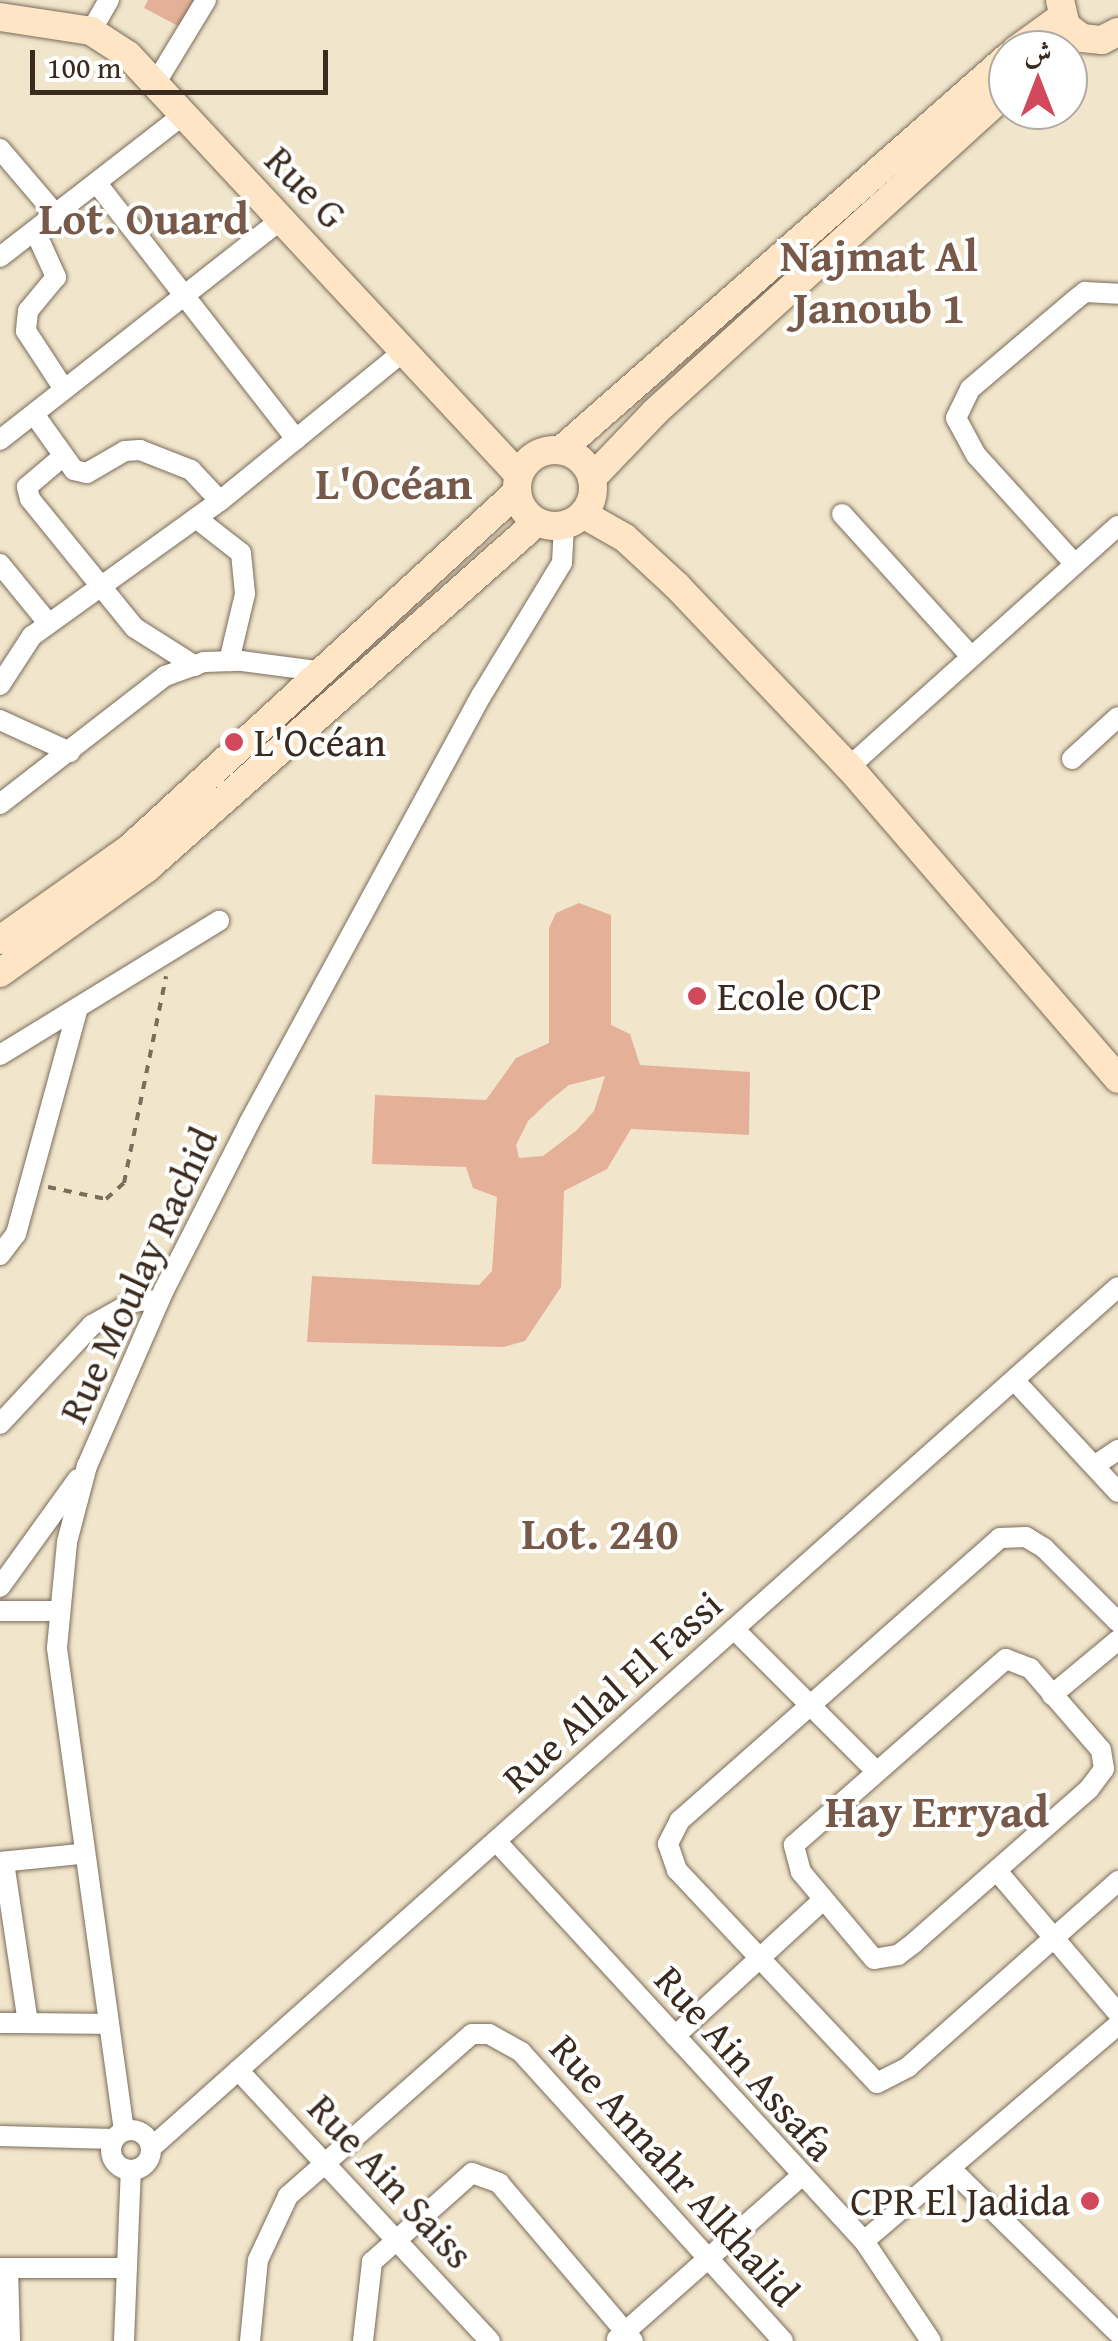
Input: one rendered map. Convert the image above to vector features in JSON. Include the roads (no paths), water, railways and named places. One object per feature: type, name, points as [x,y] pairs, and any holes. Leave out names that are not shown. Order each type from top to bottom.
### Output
[{"type":"main road","points":[[1038,30],[1061,9]]},
{"type":"main road","name":"Rue G","points":[[0,17],[39,10],[91,31],[155,84],[405,350],[518,483],[561,520]]},
{"type":"main road","points":[[1088,42],[1118,32]]},
{"type":"main road","points":[[0,940],[130,848],[325,672],[518,483],[538,454],[562,450],[988,74]]},
{"type":"main road","points":[[0,974],[147,868],[561,520],[592,478],[655,412],[988,109]]},
{"type":"main road","points":[[562,450],[580,460],[592,478]]},
{"type":"main road","points":[[561,520],[608,525],[653,561],[848,768],[1118,1079]]},
{"type":"street","points":[[91,31],[109,0]]},
{"type":"street","points":[[155,84],[206,0]]},
{"type":"street","points":[[0,258],[99,186],[182,116]]},
{"type":"street","points":[[0,150],[58,216]]},
{"type":"street","points":[[99,186],[296,439]]},
{"type":"street","points":[[0,440],[282,219]]},
{"type":"street","points":[[35,232],[56,277],[28,311],[26,332],[64,389]]},
{"type":"street","points":[[1073,562],[976,455],[956,418],[970,389],[1085,292],[1118,294]]},
{"type":"street","points":[[0,684],[22,645],[220,502],[405,350]]},
{"type":"street","points":[[34,414],[60,458],[87,473],[125,451],[163,456],[191,470],[220,502]]},
{"type":"street","points":[[60,458],[32,481],[28,494],[135,628],[195,666]]},
{"type":"street","points":[[842,514],[970,654]]},
{"type":"street","points":[[196,518],[241,553],[244,594],[229,661]]},
{"type":"street","name":"Rue Moulay Rachid","points":[[118,2135],[110,2024],[80,1854],[56,1611],[87,1466],[159,1300],[415,814],[562,563],[561,520]]},
{"type":"street","points":[[848,768],[970,654],[1118,526]]},
{"type":"street","points":[[0,564],[49,624]]},
{"type":"street","points":[[0,804],[165,676],[229,661],[325,672]]},
{"type":"street","points":[[1072,759],[1118,717]]},
{"type":"street","points":[[0,720],[70,752]]},
{"type":"street","points":[[0,1054],[219,921]]},
{"type":"street","points":[[0,1254],[16,1234],[78,1008]]},
{"type":"street","name":"Rue Allal El Fassi","points":[[152,2147],[1118,1287]]},
{"type":"street","points":[[0,1424],[92,1326],[135,1301],[159,1300]]},
{"type":"street","points":[[1014,1380],[1118,1492]]},
{"type":"street","points":[[1094,1466],[1118,1450]]},
{"type":"street","points":[[3,1577],[87,1466]]},
{"type":"street","points":[[1118,1622],[1044,1548],[1014,1534],[984,1550],[814,1708],[680,1820],[668,1844],[677,1870],[877,2083],[908,2067],[1118,1881]]},
{"type":"street","points":[[0,1611],[56,1611]]},
{"type":"street","points":[[734,1629],[875,1770]]},
{"type":"street","points":[[1052,1695],[1118,1640]]},
{"type":"street","points":[[1017,1660],[1052,1695],[1101,1750],[1104,1769],[914,1944],[885,1959],[863,1951],[794,1860],[794,1845],[995,1663],[1017,1660]]},
{"type":"street","name":"Rue Ain Assafa","points":[[496,1840],[799,2178],[864,2242],[931,2341]]},
{"type":"street","points":[[28,2023],[2,1862],[80,1854]]},
{"type":"street","points":[[997,1871],[1057,1935],[1118,2013]]},
{"type":"street","points":[[675,2036],[822,1901]]},
{"type":"street","points":[[0,1955],[15,1934]]},
{"type":"street","points":[[0,2023],[110,2024]]},
{"type":"street","points":[[864,2242],[1118,2024]]},
{"type":"street","name":"Rue Annahr Alkhalid","points":[[250,2341],[258,2260],[270,2222],[325,2160],[459,2040],[489,2034],[521,2052],[783,2341]]},
{"type":"street","name":"Rue Ain Saiss","points":[[238,2070],[398,2235],[490,2341]]},
{"type":"street","points":[[0,2136],[145,2134],[152,2147],[149,2161],[131,2170]]},
{"type":"street","points":[[118,2135],[113,2159],[131,2170]]},
{"type":"street","points":[[950,2168],[1118,2333]]},
{"type":"street","points":[[124,2341],[131,2170]]},
{"type":"street","points":[[363,2341],[366,2274],[398,2235],[462,2179],[485,2173],[624,2338],[799,2178]]},
{"type":"street","points":[[10,2341],[4,2268],[127,2268]]},
{"type":"place","name":"L'Océan","points":[[234,742]]},
{"type":"place","name":"Ecole OCP","points":[[697,996]]},
{"type":"place","name":"CPR El Jadida","points":[[1090,2201]]},
{"type":"district","name":"Lot. Ouard","points":[[144,218]]},
{"type":"district","name":"Najmat Al Janoub 1","points":[[879,281]]},
{"type":"district","name":"L'Océan","points":[[394,483]]},
{"type":"district","name":"Lot. 240","points":[[600,1533]]},
{"type":"district","name":"Hay Erryad","points":[[937,1811]]}]
